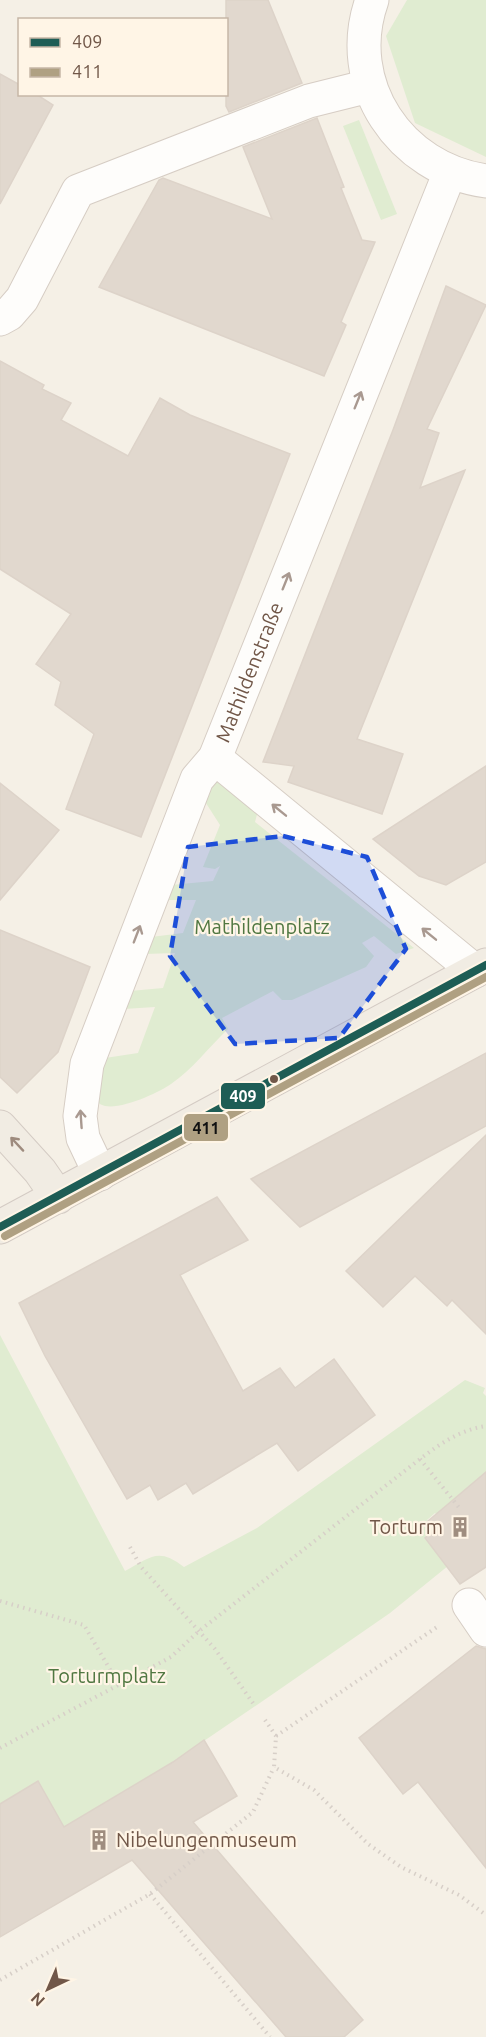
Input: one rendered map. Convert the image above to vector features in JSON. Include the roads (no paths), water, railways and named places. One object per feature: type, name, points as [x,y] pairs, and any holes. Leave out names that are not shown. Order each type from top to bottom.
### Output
[{"type":"main road","points":[[0,1227],[480,968]]},
{"type":"main road","points":[[0,1127],[40,1171],[58,1197]]},
{"type":"street","points":[[372,0],[366,17],[363,51],[369,86],[387,122],[415,152],[450,172],[486,181]]},
{"type":"street","points":[[0,319],[9,314],[22,299],[78,191],[309,101],[369,86]]},
{"type":"street","name":"Mathildenstraße","points":[[100,1174],[83,1138],[80,1116],[87,1064],[197,779],[215,758],[450,172]]},
{"type":"street","points":[[215,758],[480,968]]},
{"type":"place","name":"Torturm","points":[[460,1527]]},
{"type":"place","name":"Nibelungenmuseum","points":[[99,1840]]},
{"type":"park label","name":"Mathildenplatz","points":[[262,927]]},
{"type":"park label","name":"Torturmplatz","points":[[107,1676]]}]
